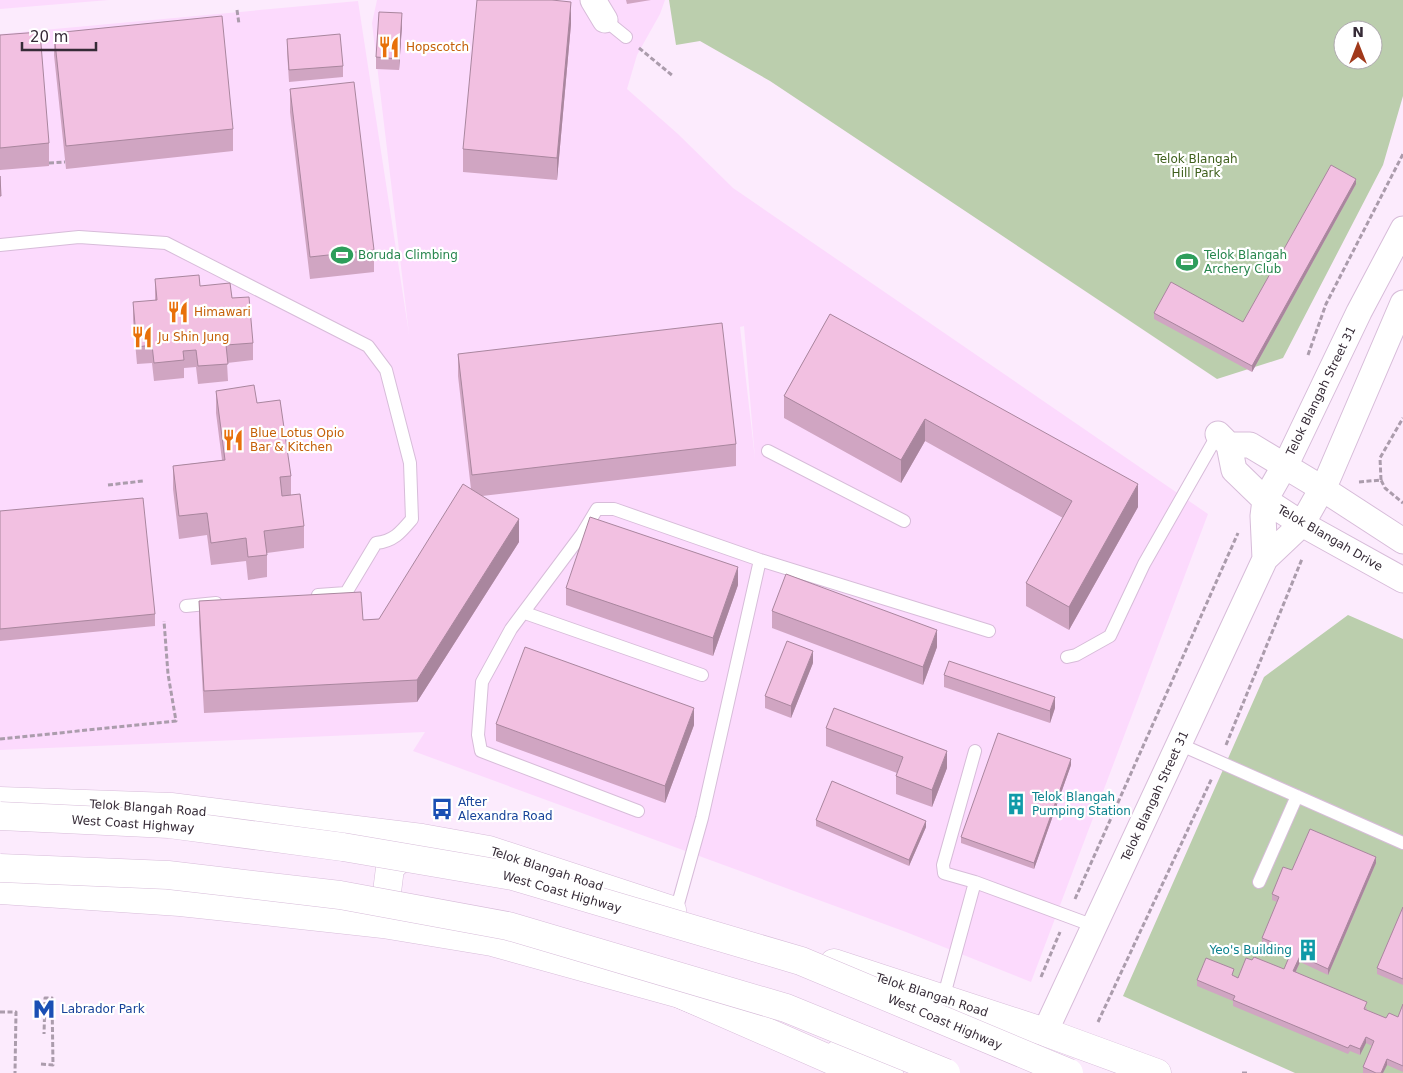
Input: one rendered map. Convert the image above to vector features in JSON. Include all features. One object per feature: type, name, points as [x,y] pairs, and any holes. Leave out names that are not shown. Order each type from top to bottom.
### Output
[{"type":"main road","name":"Telok Blangah Road","points":[[0,801],[171,807],[422,838],[489,850],[1045,1032],[1157,1073]]},
{"type":"main road","name":"West Coast Highway","points":[[0,816],[169,824],[343,846],[513,876],[801,962],[1069,1073]]},
{"type":"main road","points":[[383,924],[390,868],[422,838]]},
{"type":"main road","points":[[0,868],[168,876],[330,894],[508,926],[786,1008],[946,1073]]},
{"type":"main road","points":[[0,890],[180,902],[383,924],[492,942],[680,994],[888,1073]]},
{"type":"main road","points":[[680,994],[861,1073]]},
{"type":"street","name":"Telok Blangah Street 31","points":[[1265,559],[1263,516],[1265,500],[1359,312],[1403,229]]},
{"type":"street","name":"Telok Blangah Street 31","points":[[1045,1032],[1265,559],[1302,524],[1323,489],[1403,303]]},
{"type":"street","points":[[1224,439],[1250,445],[1323,489],[1403,541]]},
{"type":"street","name":"Telok Blangah Drive","points":[[1224,439],[1234,470],[1265,500],[1302,524],[1403,580]]},
{"type":"lane","points":[[599,10],[626,37]]},
{"type":"lane","points":[[0,245],[79,238],[166,243],[368,346],[386,370],[410,462],[412,519],[400,534],[389,542],[376,543],[346,592],[308,596]]},
{"type":"lane","points":[[1067,656],[1076,655],[1110,636],[1144,564],[1224,439]]},
{"type":"lane","points":[[768,451],[904,521]]},
{"type":"lane","points":[[638,811],[481,751],[478,735],[482,682],[503,642],[582,534],[597,509],[614,509],[760,560],[990,631]]},
{"type":"lane","points":[[676,911],[702,818],[760,560]]},
{"type":"lane","points":[[186,606],[233,602]]},
{"type":"lane","points":[[525,612],[702,675]]},
{"type":"lane","points":[[1179,744],[1403,843]]},
{"type":"lane","points":[[975,751],[943,865],[944,873],[975,882],[1094,926]]},
{"type":"lane","points":[[1259,882],[1297,796]]},
{"type":"lane","points":[[944,999],[975,882]]},
{"type":"path","points":[[237,10],[239,24]]},
{"type":"path","points":[[626,37],[673,76]]},
{"type":"path","points":[[1306,361],[1326,304],[1403,154]]},
{"type":"path","points":[[49,163],[65,162]]},
{"type":"path","points":[[1403,418],[1380,458],[1381,480],[1385,488],[1403,503]]},
{"type":"path","points":[[1353,483],[1381,480]]},
{"type":"path","points":[[108,485],[143,481]]},
{"type":"path","points":[[1037,986],[1239,532]]},
{"type":"path","points":[[1098,1022],[1219,763],[1305,552]]},
{"type":"path","points":[[0,739],[176,721],[168,674],[164,621]]},
{"type":"path","points":[[41,1064],[53,1065],[52,998],[44,998],[44,1034]]},
{"type":"path","points":[[0,1012],[16,1012],[15,1073]]},
{"type":"shaded area","points":[[0,0],[109,0],[0,9]]},
{"type":"shaded area","points":[[377,0],[665,0],[660,14],[637,55],[627,89],[678,134],[733,188],[1208,514],[1031,982],[906,932],[413,751],[425,732],[0,750],[0,34],[358,1],[409,334],[372,23]],"holes":[[[744,326],[755,459],[740,327]]]},
{"type":"green space","name":"Telok Blangah Hill Park","points":[[669,0],[1403,0],[1403,96],[1383,165],[1283,358],[1217,379],[770,81],[700,41],[676,45]]},
{"type":"green space","points":[[1348,615],[1403,639],[1403,1073],[1295,1073],[1123,996],[1264,677]]},
{"type":"building","points":[[477,0],[552,0],[571,2],[557,158],[463,149]]},
{"type":"building","name":"Hopscotch","points":[[379,12],[402,13],[399,59],[376,57]]},
{"type":"building","points":[[222,16],[233,129],[66,146],[54,33]]},
{"type":"building","points":[[40,32],[49,143],[0,148],[0,35]]},
{"type":"building","points":[[340,34],[343,66],[289,70],[287,39]]},
{"type":"building","points":[[354,82],[374,250],[310,257],[290,89]]},
{"type":"building","points":[[1331,165],[1356,179],[1252,366],[1154,313],[1171,282],[1243,322]]},
{"type":"building","points":[[199,275],[200,286],[230,283],[232,298],[249,297],[253,343],[226,345],[228,364],[198,366],[196,350],[183,351],[184,360],[154,363],[152,345],[137,347],[133,302],[157,300],[155,279]]},
{"type":"building","points":[[830,314],[1138,484],[1069,607],[1026,583],[1072,501],[925,419],[901,460],[784,396]]},
{"type":"building","points":[[722,323],[736,444],[472,475],[458,354]]},
{"type":"building","points":[[254,385],[257,403],[280,400],[291,476],[280,477],[282,496],[300,494],[304,526],[264,531],[267,555],[248,557],[246,538],[211,543],[207,513],[179,516],[173,466],[225,460],[216,391]]},
{"type":"building","points":[[463,484],[519,519],[417,680],[204,691],[199,601],[361,592],[363,620],[379,619]]},
{"type":"building","points":[[143,498],[155,614],[0,629],[0,511]]},
{"type":"building","points":[[590,517],[738,567],[713,638],[566,588]]},
{"type":"building","points":[[786,574],[937,630],[923,667],[772,611]]},
{"type":"building","points":[[787,641],[813,651],[791,706],[765,696]]},
{"type":"building","points":[[525,647],[694,708],[665,786],[496,724]]},
{"type":"building","points":[[949,661],[1055,697],[1050,711],[944,675]]},
{"type":"building","points":[[834,708],[947,751],[932,790],[896,776],[903,757],[826,728]]},
{"type":"building","name":"Telok Blangah Pumping Station","points":[[998,733],[1071,759],[1034,863],[961,837]]},
{"type":"building","points":[[832,781],[926,821],[909,860],[816,820]]},
{"type":"building","name":"Yeo's Building","points":[[1310,829],[1376,857],[1328,969],[1300,956],[1293,971],[1367,1002],[1364,1009],[1386,1018],[1389,1013],[1398,1017],[1403,1004],[1403,1066],[1387,1059],[1381,1073],[1376,1073],[1363,1067],[1374,1041],[1366,1037],[1360,1049],[1350,1045],[1348,1048],[1233,1000],[1235,996],[1197,980],[1206,958],[1234,969],[1232,975],[1238,978],[1246,958],[1252,960],[1254,957],[1284,969],[1292,950],[1262,938],[1279,897],[1272,894],[1283,867],[1292,870]]},
{"type":"building","points":[[1403,907],[1403,979],[1377,968]]},
{"type":"place","name":"Hopscotch","points":[[389,47]]},
{"type":"place","name":"Boruda Climbing","points":[[342,255]]},
{"type":"place","name":"Telok Blangah Archery Club","points":[[1187,262]]},
{"type":"place","name":"Himawari","points":[[178,312]]},
{"type":"place","name":"Ju Shin Jung","points":[[142,337]]},
{"type":"place","name":"Blue Lotus Opio Bar & Kitchen","points":[[233,440]]},
{"type":"place","name":"Telok Blangah Pumping Station","points":[[1016,804]]},
{"type":"place","name":"After Alexandra Road","points":[[442,809]]},
{"type":"place","name":"Yeo's Building","points":[[1308,950]]},
{"type":"place","name":"Labrador Park","points":[[44,1009]]}]
